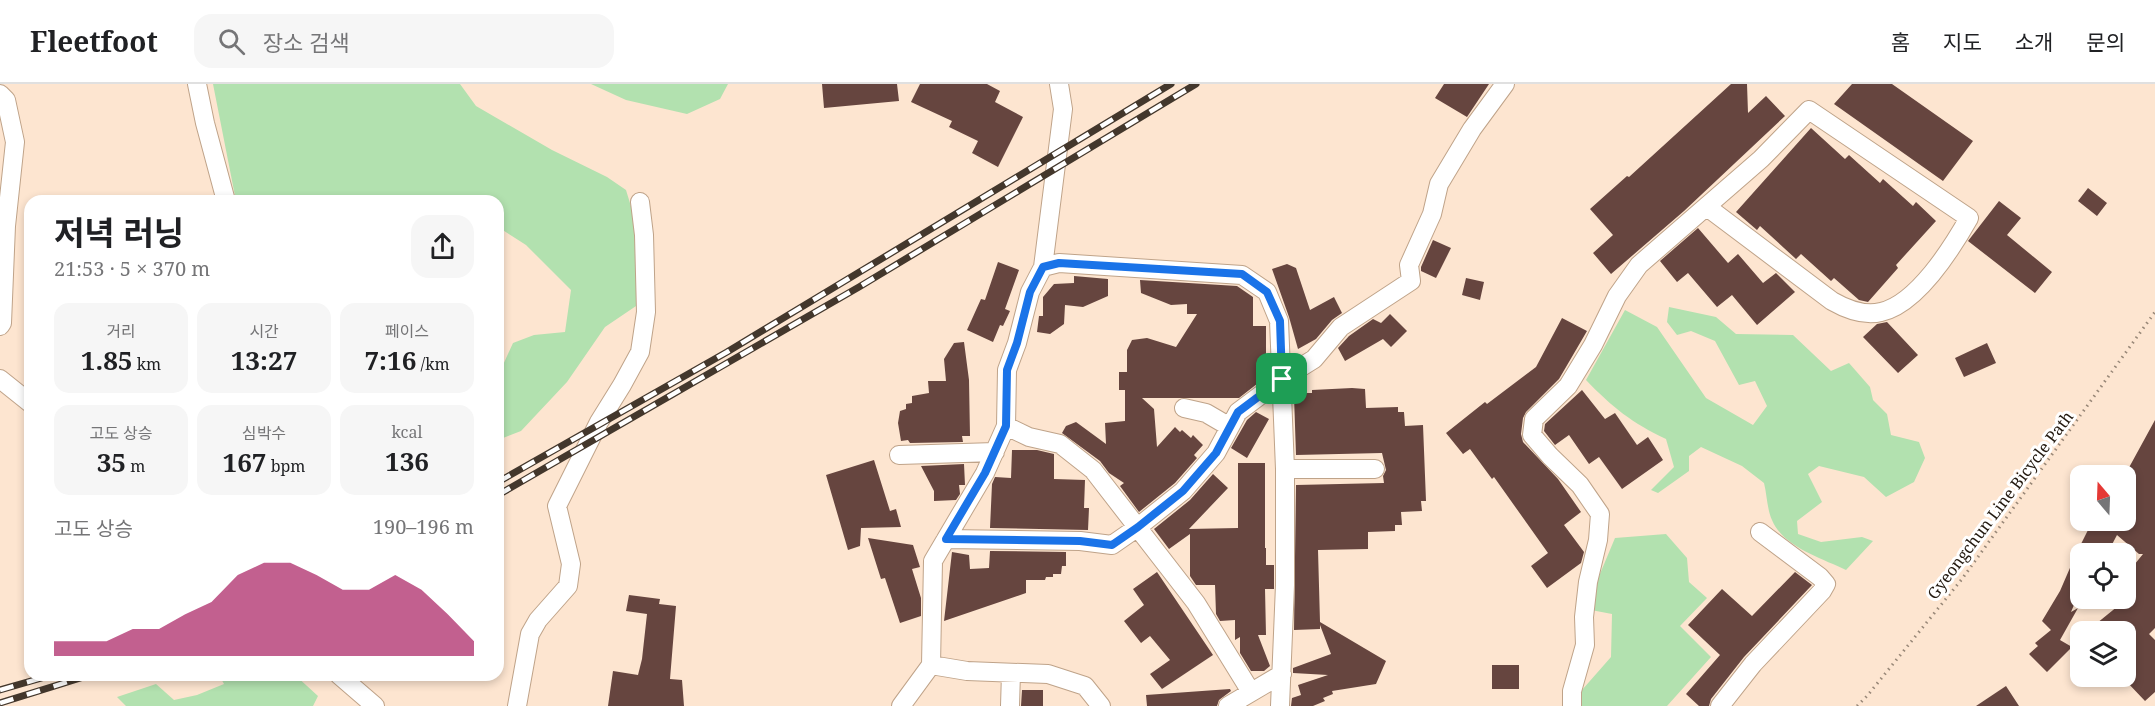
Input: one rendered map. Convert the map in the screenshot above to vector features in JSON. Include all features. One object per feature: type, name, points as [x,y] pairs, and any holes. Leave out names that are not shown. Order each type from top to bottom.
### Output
[{"type":"street","points":[[197,84],[224,195]]},
{"type":"street","points":[[901,706],[931,665],[933,561],[985,473],[1006,426],[1007,370],[1017,343],[1030,292],[1043,267],[1064,109],[1059,84]]},
{"type":"street","points":[[946,539],[1080,541],[1112,545],[1183,491],[1216,453],[1238,412],[1282,379],[1314,359],[1341,327],[1411,281],[1409,265],[1432,214],[1439,184],[1472,129],[1505,84]]},
{"type":"street","points":[[0,94],[6,100],[15,141],[6,226],[2,323],[0,326]]},
{"type":"street","points":[[1572,706],[1572,691],[1585,645],[1584,616],[1588,582],[1598,540],[1600,513],[1581,485],[1550,456],[1532,435],[1534,419],[1569,386],[1593,345],[1617,296],[1639,265],[1761,159],[1809,110],[1970,218],[1951,249],[1927,279],[1902,303],[1878,313],[1847,310],[1832,301],[1707,207]]},
{"type":"street","points":[[517,706],[530,634],[538,620],[568,586],[571,564],[557,506],[599,422],[640,352],[646,312],[644,235],[640,202]]},
{"type":"street","points":[[1043,267],[1059,263],[1242,274],[1267,292],[1280,321],[1285,469],[1280,706]]},
{"type":"street","points":[[0,379],[24,398]]},
{"type":"street","points":[[1184,408],[1206,414],[1230,427]]},
{"type":"street","points":[[1006,426],[1029,436],[1060,444],[1093,470],[1196,603],[1251,692]]},
{"type":"street","points":[[899,456],[994,452]]},
{"type":"street","points":[[1285,469],[1375,469]]},
{"type":"street","points":[[1720,706],[1753,664],[1826,584],[1760,532]]},
{"type":"street","points":[[931,665],[968,671],[1048,674],[1085,686],[1101,706]]},
{"type":"street","points":[[1010,706],[1011,673]]},
{"type":"street","points":[[1228,706],[1282,674]]},
{"type":"street","points":[[346,681],[375,706]]},
{"type":"path","name":"Gyeongchun Line Bicycle Path","points":[[1857,706],[1962,579],[2155,312]]},
{"type":"green space","points":[[213,84],[460,84],[476,106],[552,150],[607,177],[626,190],[633,213],[639,261],[639,304],[605,327],[567,382],[521,431],[504,438],[504,363],[513,343],[534,335],[565,332],[571,290],[526,245],[504,231],[504,195],[235,195]]},
{"type":"green space","points":[[591,84],[728,84],[720,99],[687,114],[626,100]]},
{"type":"green space","points":[[1669,307],[1716,317],[1736,334],[1793,335],[1831,371],[1849,363],[1870,387],[1873,400],[1887,414],[1891,435],[1919,442],[1925,458],[1914,482],[1886,497],[1864,477],[1819,466],[1808,474],[1822,502],[1797,521],[1798,534],[1821,542],[1862,537],[1873,541],[1846,570],[1804,551],[1785,538],[1770,516],[1764,483],[1742,466],[1701,447],[1689,456],[1689,471],[1658,493],[1651,490],[1674,467],[1666,439],[1623,414],[1586,380],[1625,310],[1657,327],[1706,398],[1753,425],[1767,406],[1755,381],[1739,385],[1715,341],[1691,331],[1677,335],[1667,322]]},
{"type":"green space","points":[[1666,534],[1687,558],[1689,582],[1707,598],[1680,626],[1711,657],[1667,706],[1580,706],[1582,690],[1611,657],[1612,614],[1591,610],[1597,581],[1615,538]]},
{"type":"green space","points":[[222,681],[302,681],[318,696],[313,706],[126,706],[117,697],[156,684],[174,700],[197,695],[224,684]]},
{"type":"building","points":[[822,84],[897,84],[899,101],[824,108]]},
{"type":"building","points":[[920,84],[987,84],[1000,91],[995,102],[1023,117],[998,167],[972,153],[978,141],[949,127],[952,121],[911,102]]},
{"type":"building","points":[[1444,84],[1489,84],[1467,117],[1435,98]]},
{"type":"building","points":[[1731,84],[1747,84],[1748,113],[1766,96],[1785,116],[1684,211],[1611,274],[1593,253],[1613,235],[1590,209],[1627,176],[1629,177]]},
{"type":"building","points":[[1852,84],[1892,84],[1973,141],[1943,181],[1834,104]]},
{"type":"building","points":[[1811,128],[1845,159],[1849,155],[1880,183],[1883,179],[1913,206],[1916,202],[1936,221],[1896,265],[1898,268],[1868,302],[1859,300],[1834,278],[1831,281],[1801,254],[1796,259],[1760,226],[1757,230],[1736,212]]},
{"type":"building","points":[[2088,188],[2107,203],[2097,216],[2078,201]]},
{"type":"building","points":[[1999,201],[2021,218],[2007,235],[2052,272],[2035,293],[1968,241]]},
{"type":"building","points":[[1698,228],[1728,263],[1738,254],[1763,283],[1776,273],[1795,292],[1757,325],[1732,295],[1717,307],[1688,273],[1677,282],[1660,261]]},
{"type":"building","points":[[1433,240],[1451,248],[1436,278],[1421,271]]},
{"type":"building","points":[[998,262],[1019,270],[1005,309],[1010,311],[1003,326],[1000,325],[993,342],[967,330],[981,299],[985,300]]},
{"type":"building","points":[[1287,264],[1296,268],[1310,310],[1334,297],[1342,313],[1332,320],[1316,339],[1298,349],[1272,269]]},
{"type":"building","points":[[1074,276],[1108,279],[1108,296],[1083,307],[1065,305],[1064,324],[1050,334],[1037,332],[1039,316],[1043,316],[1043,297],[1054,284],[1074,283]]},
{"type":"building","points":[[1466,278],[1484,282],[1480,300],[1462,295]]},
{"type":"building","points":[[1140,280],[1237,286],[1253,297],[1253,326],[1266,326],[1266,357],[1261,357],[1262,380],[1239,398],[1142,398],[1154,409],[1157,447],[1175,427],[1191,438],[1193,435],[1203,445],[1194,455],[1197,458],[1175,483],[1139,512],[1120,486],[1124,483],[1109,473],[1100,461],[1062,433],[1066,426],[1076,422],[1106,444],[1105,423],[1125,421],[1125,390],[1119,390],[1119,372],[1127,372],[1127,350],[1132,340],[1147,338],[1176,347],[1197,314],[1187,314],[1187,304],[1171,305],[1141,293]]},
{"type":"building","points":[[1390,314],[1407,331],[1391,347],[1383,339],[1345,361],[1338,348],[1349,336],[1373,319],[1381,323]]},
{"type":"building","points":[[1562,318],[1587,331],[1559,379],[1526,412],[1521,434],[1523,442],[1558,479],[1581,512],[1564,525],[1584,552],[1581,563],[1547,588],[1531,566],[1548,553],[1494,477],[1492,479],[1470,449],[1463,454],[1446,433],[1485,402],[1487,404],[1536,367]]},
{"type":"building","points":[[1887,322],[1918,355],[1898,373],[1863,337],[1877,324]]},
{"type":"building","points":[[964,342],[969,380],[970,436],[962,436],[963,442],[910,443],[908,440],[901,441],[898,423],[900,411],[906,409],[906,404],[912,403],[912,396],[929,393],[928,381],[946,381],[944,359],[954,343]]},
{"type":"building","points":[[1987,343],[1996,363],[1964,377],[1955,358]]},
{"type":"building","points":[[1365,389],[1366,408],[1398,407],[1398,412],[1404,412],[1405,426],[1423,425],[1426,501],[1421,501],[1422,511],[1401,512],[1402,525],[1395,525],[1395,531],[1368,532],[1368,549],[1318,550],[1320,622],[1386,661],[1376,684],[1332,691],[1333,694],[1323,698],[1325,701],[1313,706],[1291,706],[1292,698],[1301,695],[1298,685],[1328,675],[1293,673],[1293,668],[1331,654],[1320,625],[1320,629],[1294,630],[1296,485],[1384,483],[1383,476],[1386,470],[1382,453],[1296,455],[1294,396],[1312,393],[1312,390]]},
{"type":"building","points":[[1582,390],[1605,419],[1615,413],[1637,445],[1648,437],[1663,460],[1622,489],[1599,457],[1589,464],[1569,435],[1555,445],[1544,431],[1545,424]]},
{"type":"building","points":[[1256,412],[1269,419],[1247,458],[1231,448],[1247,420]]},
{"type":"building","points":[[2155,420],[2155,628],[2149,634],[2155,640],[2155,692],[2145,701],[2132,687],[2136,687],[2136,621],[2100,621],[2114,609],[2136,609],[2136,563],[2143,554],[2136,551],[2136,543],[2126,543],[2117,535],[2113,543],[2082,543],[2088,531],[2136,531],[2136,465],[2130,465]]},
{"type":"building","points":[[1012,450],[1037,450],[1054,454],[1054,479],[1085,480],[1084,508],[1089,508],[1088,530],[990,528],[992,484],[995,477],[1011,478]]},
{"type":"building","points":[[874,460],[890,511],[896,509],[901,527],[861,528],[860,546],[848,550],[826,475]]},
{"type":"building","points":[[1238,463],[1265,463],[1266,565],[1274,565],[1274,589],[1265,589],[1266,635],[1258,635],[1270,666],[1264,671],[1251,671],[1240,653],[1240,637],[1235,640],[1235,620],[1220,621],[1216,614],[1215,585],[1196,585],[1190,576],[1190,534],[1169,549],[1154,529],[1190,500],[1213,474],[1228,488],[1189,529],[1238,528]]},
{"type":"building","points":[[964,464],[965,485],[959,485],[960,494],[956,500],[934,501],[934,491],[921,466]]},
{"type":"building","points":[[868,538],[913,545],[920,567],[912,569],[921,598],[921,616],[900,623],[885,578],[881,579]]},
{"type":"building","points":[[990,551],[1066,552],[1066,566],[1062,566],[1061,574],[1053,574],[1053,577],[1046,577],[1045,580],[1026,580],[1026,593],[944,621],[952,552],[969,555],[970,569],[989,568]]},
{"type":"building","points":[[2070,568],[2070,609],[2072,609],[2071,612],[2077,609],[2060,640],[2070,646],[2070,649],[2047,672],[2029,654],[2038,646],[2035,643],[2051,630],[2042,621],[2060,591]]},
{"type":"building","points":[[1157,572],[1213,655],[1162,689],[1150,674],[1170,660],[1150,636],[1141,643],[1124,621],[1144,605],[1133,589]]},
{"type":"building","points":[[1795,572],[1812,585],[1744,657],[1711,699],[1709,706],[1699,706],[1686,694],[1720,655],[1688,625],[1722,589],[1752,616]]},
{"type":"building","points":[[629,595],[660,599],[659,604],[676,606],[670,679],[682,680],[684,706],[608,706],[613,671],[638,675],[642,659],[647,614],[626,611]]},
{"type":"building","points":[[1492,665],[1519,665],[1519,689],[1492,689]]},
{"type":"building","points":[[2006,686],[2019,706],[1976,706]]},
{"type":"building","points":[[1230,689],[1231,691],[1219,700],[1217,706],[1147,706],[1146,695]]},
{"type":"building","points":[[1022,690],[1043,690],[1043,706],[1021,706]]},
{"type":"railway","points":[[504,479],[727,352],[1171,84]]},
{"type":"railway","points":[[504,492],[859,287],[1196,84]]},
{"type":"railway","points":[[0,690],[31,681]]},
{"type":"railway","points":[[0,703],[71,681]]},
{"type":"route","points":[[1059,263],[1242,274],[1267,292],[1280,321],[1282,379],[1238,412],[1216,453],[1183,491],[1112,545],[1080,541],[946,539],[985,473],[1006,426],[1007,370],[1017,343],[1030,292],[1043,267],[1059,263]]}]
